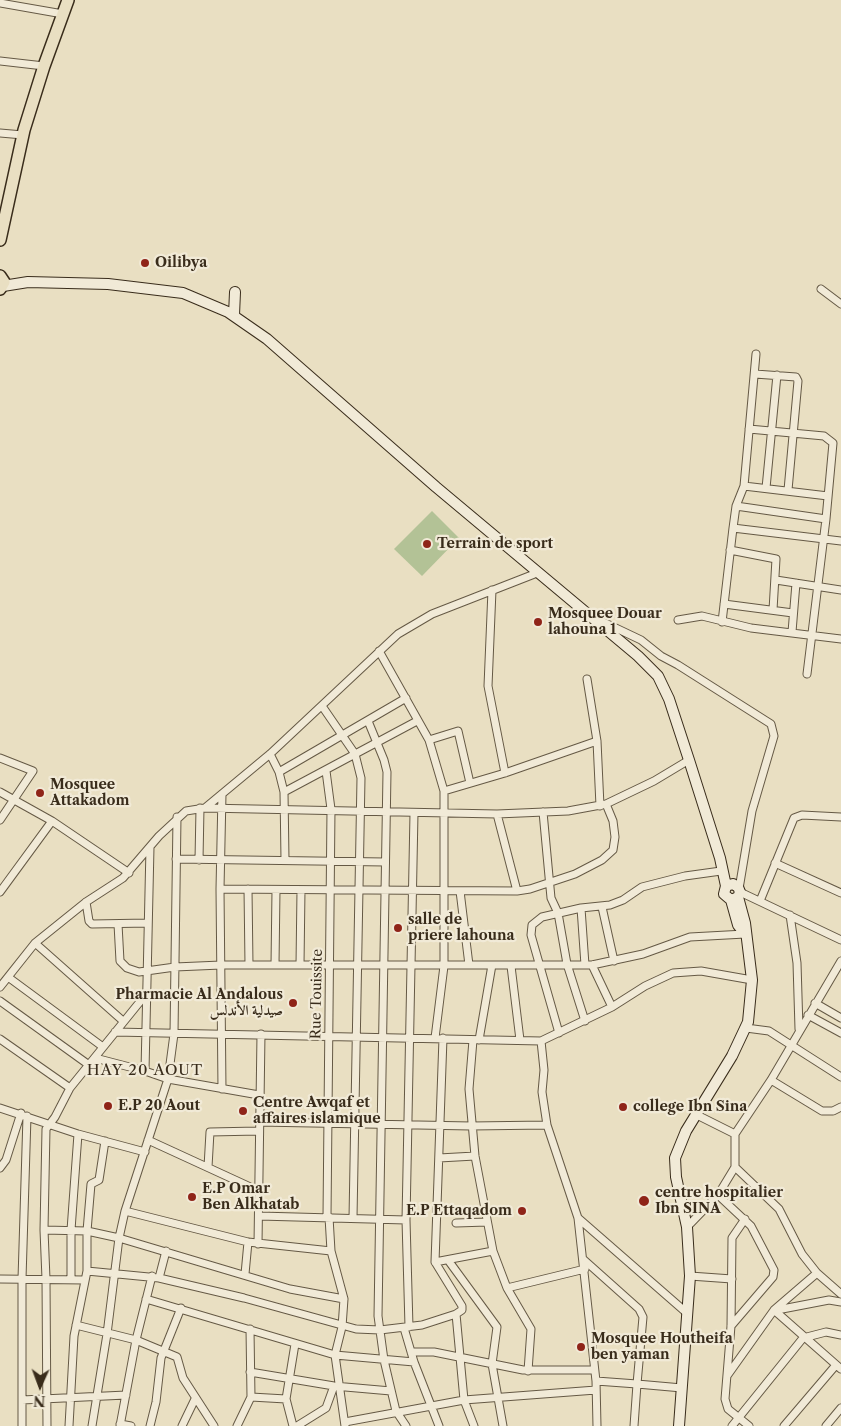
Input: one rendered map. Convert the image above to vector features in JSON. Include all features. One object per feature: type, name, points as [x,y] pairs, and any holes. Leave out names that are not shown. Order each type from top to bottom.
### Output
[{"type":"main road","points":[[0,240],[3,209],[23,135],[44,66],[68,0]]},
{"type":"main road","points":[[1,283],[28,282],[152,288],[196,297],[234,315],[266,339],[537,573],[638,656],[658,676],[669,699],[720,858],[734,891],[738,925],[745,934],[752,980],[750,1009],[746,1028],[732,1056],[695,1114],[677,1151],[674,1168],[687,1227],[690,1276],[678,1426]]},
{"type":"main road","points":[[234,315],[235,292]]},
{"type":"main road","points":[[720,858],[721,871],[734,891]]},
{"type":"street","points":[[0,3],[63,14]]},
{"type":"street","points":[[0,61],[44,66]]},
{"type":"street","points":[[0,133],[23,135]]},
{"type":"street","points":[[821,289],[841,304]]},
{"type":"street","points":[[722,622],[736,506],[744,486],[756,354]]},
{"type":"street","points":[[755,374],[796,377],[798,381],[788,490]]},
{"type":"street","points":[[766,488],[777,375]]},
{"type":"street","points":[[749,429],[824,436],[833,443],[826,519],[807,674]]},
{"type":"street","points":[[744,486],[828,496]]},
{"type":"street","points":[[736,506],[826,519]]},
{"type":"street","points":[[733,528],[841,541]]},
{"type":"street","points":[[730,550],[776,559],[773,610]]},
{"type":"street","points":[[202,808],[270,754],[398,634],[417,622],[537,573]]},
{"type":"street","points":[[776,580],[841,590]]},
{"type":"street","points":[[792,632],[796,583]]},
{"type":"street","points":[[492,590],[488,686],[505,774]]},
{"type":"street","points":[[724,604],[794,613]]},
{"type":"street","points":[[588,615],[641,640],[661,656],[771,724],[774,736],[752,811],[734,891],[760,901],[841,940]]},
{"type":"street","points":[[678,620],[700,616],[722,622],[841,639]]},
{"type":"street","points":[[87,1271],[155,1277],[244,1298],[342,1327],[380,1330],[406,1328],[456,1314],[462,1310],[462,1306],[435,1262],[441,1125],[439,1038],[444,966],[444,791],[429,740],[379,651]]},
{"type":"street","points":[[220,889],[517,891],[548,883],[592,866],[613,850],[615,845],[614,829],[603,805],[597,741],[587,679]]},
{"type":"street","points":[[279,772],[344,736],[406,698]]},
{"type":"street","points":[[322,706],[355,754],[360,771],[358,1036],[353,1218]]},
{"type":"street","points":[[284,792],[417,720]]},
{"type":"street","points":[[368,721],[387,772],[382,1124],[377,1291],[384,1360],[396,1411],[406,1426]]},
{"type":"street","points":[[429,740],[458,731],[470,784]]},
{"type":"street","points":[[444,791],[505,774],[597,741]]},
{"type":"street","points":[[270,754],[279,772],[284,792],[285,860]]},
{"type":"street","points":[[0,758],[33,771],[0,820]]},
{"type":"street","points":[[0,987],[35,943],[86,902],[129,873],[177,817],[186,810],[222,808],[445,814],[542,812],[603,805],[654,781],[690,760]]},
{"type":"street","name":"Rue Touissite","points":[[326,770],[331,810],[327,1123],[328,1217],[331,1251],[344,1299],[342,1327],[335,1355]]},
{"type":"street","points":[[0,792],[52,821],[129,873]]},
{"type":"street","points":[[222,794],[220,860],[222,1089]]},
{"type":"street","points":[[199,860],[202,808]]},
{"type":"street","points":[[542,812],[551,898],[558,913],[567,964],[584,1021]]},
{"type":"street","points":[[414,813],[410,1124],[406,1220],[406,1328],[414,1362],[439,1426]]},
{"type":"street","points":[[497,814],[517,891]]},
{"type":"street","points":[[760,901],[794,818],[802,815],[841,817]]},
{"type":"street","points":[[92,1426],[107,1334],[119,1238],[125,1211],[168,1079],[174,1034],[177,817]]},
{"type":"street","points":[[0,892],[52,821]]},
{"type":"street","points":[[145,1070],[150,847]]},
{"type":"street","points":[[176,860],[385,862]]},
{"type":"street","points":[[774,863],[841,893]]},
{"type":"street","points":[[559,1033],[531,935],[532,925],[542,917],[581,908],[602,907],[622,900],[642,887],[685,876],[721,871]]},
{"type":"street","points":[[248,889],[249,965]]},
{"type":"street","points":[[275,966],[276,890]]},
{"type":"street","points":[[300,965],[301,890]]},
{"type":"street","points":[[460,891],[469,965]]},
{"type":"street","points":[[86,902],[92,924],[148,923]]},
{"type":"street","points":[[602,907],[614,961]]},
{"type":"street","points":[[581,908],[588,965],[612,1007]]},
{"type":"street","points":[[790,916],[797,963],[799,1030]]},
{"type":"street","points":[[118,924],[120,961],[127,968],[147,972],[175,967],[221,965],[588,965],[643,954],[682,939],[745,934]]},
{"type":"street","points":[[35,943],[123,1021]]},
{"type":"street","points":[[687,1227],[718,1195],[735,1167],[735,1134],[771,1080],[808,1014],[841,961]]},
{"type":"street","points":[[492,965],[476,1040],[469,1089],[471,1126],[474,1156],[493,1251],[507,1288],[531,1329],[528,1371]]},
{"type":"street","points":[[512,966],[520,1040]]},
{"type":"street","points":[[115,1032],[540,1040],[559,1033],[612,1007],[645,986],[682,971],[714,973],[752,980]]},
{"type":"street","points":[[8,977],[103,1047]]},
{"type":"street","points":[[47,1426],[44,1230],[45,1135],[48,1124],[55,1117],[70,1088],[146,993]]},
{"type":"street","points":[[0,1001],[89,1065]]},
{"type":"street","points":[[815,1003],[841,1018]]},
{"type":"street","points":[[808,1014],[841,1033]]},
{"type":"street","points":[[746,1028],[769,1031],[841,1077]]},
{"type":"street","points":[[258,1244],[258,1122],[261,1034]]},
{"type":"street","points":[[0,1039],[70,1088]]},
{"type":"street","points":[[540,1040],[544,1070],[542,1092],[547,1125],[578,1218],[584,1259],[596,1381],[596,1426]]},
{"type":"street","points":[[95,1058],[145,1070],[168,1079],[259,1095]]},
{"type":"street","points":[[771,1080],[822,1111],[833,1111],[841,1107]]},
{"type":"street","points":[[0,1108],[78,1134],[145,1152]]},
{"type":"street","points":[[695,1114],[735,1134]]},
{"type":"street","points":[[1,1166],[24,1115]]},
{"type":"street","points":[[22,1426],[24,1115]]},
{"type":"street","points":[[258,1122],[471,1126],[547,1125]]},
{"type":"street","points":[[208,1168],[210,1132],[258,1131]]},
{"type":"street","points":[[71,1279],[71,1230],[78,1134]]},
{"type":"street","points":[[148,1140],[259,1191]]},
{"type":"street","points":[[69,1426],[69,1397],[76,1325],[87,1271],[87,1231],[91,1184],[99,1180],[105,1142]]},
{"type":"street","points":[[439,1158],[474,1156]]},
{"type":"street","points":[[735,1167],[779,1209],[802,1254],[817,1273],[838,1287],[841,1294]]},
{"type":"street","points":[[718,1195],[745,1219],[757,1234],[774,1274],[731,1326]]},
{"type":"street","points":[[125,1211],[258,1244],[331,1251]]},
{"type":"street","points":[[259,1216],[406,1220]]},
{"type":"street","points":[[578,1218],[688,1314]]},
{"type":"street","points":[[745,1219],[732,1238],[731,1326],[725,1405],[749,1426]]},
{"type":"street","points":[[456,1223],[487,1222]]},
{"type":"street","points":[[44,1230],[87,1231],[119,1238],[308,1293],[344,1299]]},
{"type":"street","points":[[245,1274],[248,1242]]},
{"type":"street","points":[[131,1426],[120,1425],[136,1340],[146,1299],[166,1251]]},
{"type":"street","points":[[435,1262],[493,1251]]},
{"type":"street","points":[[584,1259],[641,1312],[634,1426]]},
{"type":"street","points":[[448,1260],[497,1328],[492,1364],[503,1426]]},
{"type":"street","points":[[507,1288],[585,1269]]},
{"type":"street","points":[[726,1377],[774,1310],[817,1273]]},
{"type":"street","points":[[690,1276],[732,1279]]},
{"type":"street","points":[[0,1279],[85,1280]]},
{"type":"street","points":[[146,1299],[335,1355],[414,1362]]},
{"type":"street","points":[[774,1310],[829,1300],[841,1302]]},
{"type":"street","points":[[150,1426],[156,1402],[158,1368],[163,1350],[181,1308]]},
{"type":"street","points":[[774,1310],[803,1338],[839,1367],[784,1426]]},
{"type":"street","points":[[456,1314],[464,1400],[474,1426]]},
{"type":"street","points":[[76,1325],[136,1340],[163,1350],[178,1359],[183,1378],[214,1426]]},
{"type":"street","points":[[237,1426],[251,1397],[250,1329]]},
{"type":"street","points":[[732,1426],[803,1338],[826,1332],[841,1335]]},
{"type":"street","points":[[293,1426],[286,1399],[288,1376],[295,1344]]},
{"type":"street","points":[[411,1352],[434,1352],[528,1371],[594,1370]]},
{"type":"street","points":[[335,1355],[337,1386],[345,1424],[396,1411],[464,1400],[596,1390]]},
{"type":"street","points":[[250,1372],[288,1376],[337,1386],[391,1391]]},
{"type":"street","points":[[596,1381],[682,1388]]},
{"type":"street","points":[[297,1426],[326,1408],[337,1386]]},
{"type":"street","points":[[22,1400],[96,1394],[126,1395]]},
{"type":"street","points":[[251,1397],[286,1399]]},
{"type":"street","points":[[182,1426],[195,1399]]},
{"type":"street","points":[[826,1426],[841,1409]]},
{"type":"green space","name":"Terrain de sport","points":[[432,511],[459,538],[422,576],[394,549]]},
{"type":"place","name":"Oilibya","points":[[145,263]]},
{"type":"place","name":"Terrain de sport","points":[[427,544]]},
{"type":"place","name":"Mosquee Douar lahouna 1","points":[[538,622]]},
{"type":"place","name":"Mosquee Attakadom","points":[[40,793]]},
{"type":"place","name":"salle de priere lahouna","points":[[398,928]]},
{"type":"place","name":"Pharmacie Al Andalous صيدلية الأندلس","points":[[293,1003]]},
{"type":"place","name":"E.P 20 Aout","points":[[108,1106]]},
{"type":"place","name":"college Ibn Sina","points":[[623,1107]]},
{"type":"place","name":"Centre Awqaf et affaires islamique","points":[[243,1111]]},
{"type":"place","name":"E.P Omar Ben Alkhatab","points":[[192,1197]]},
{"type":"place","name":"centre hospitalier Ibn SINA","points":[[644,1201]]},
{"type":"place","name":"E.P Ettaqadom","points":[[522,1211]]},
{"type":"place","name":"Mosquee Houtheifa ben yaman","points":[[581,1347]]},
{"type":"district","name":"HAY 20 AOUT","points":[[145,1071]]}]
